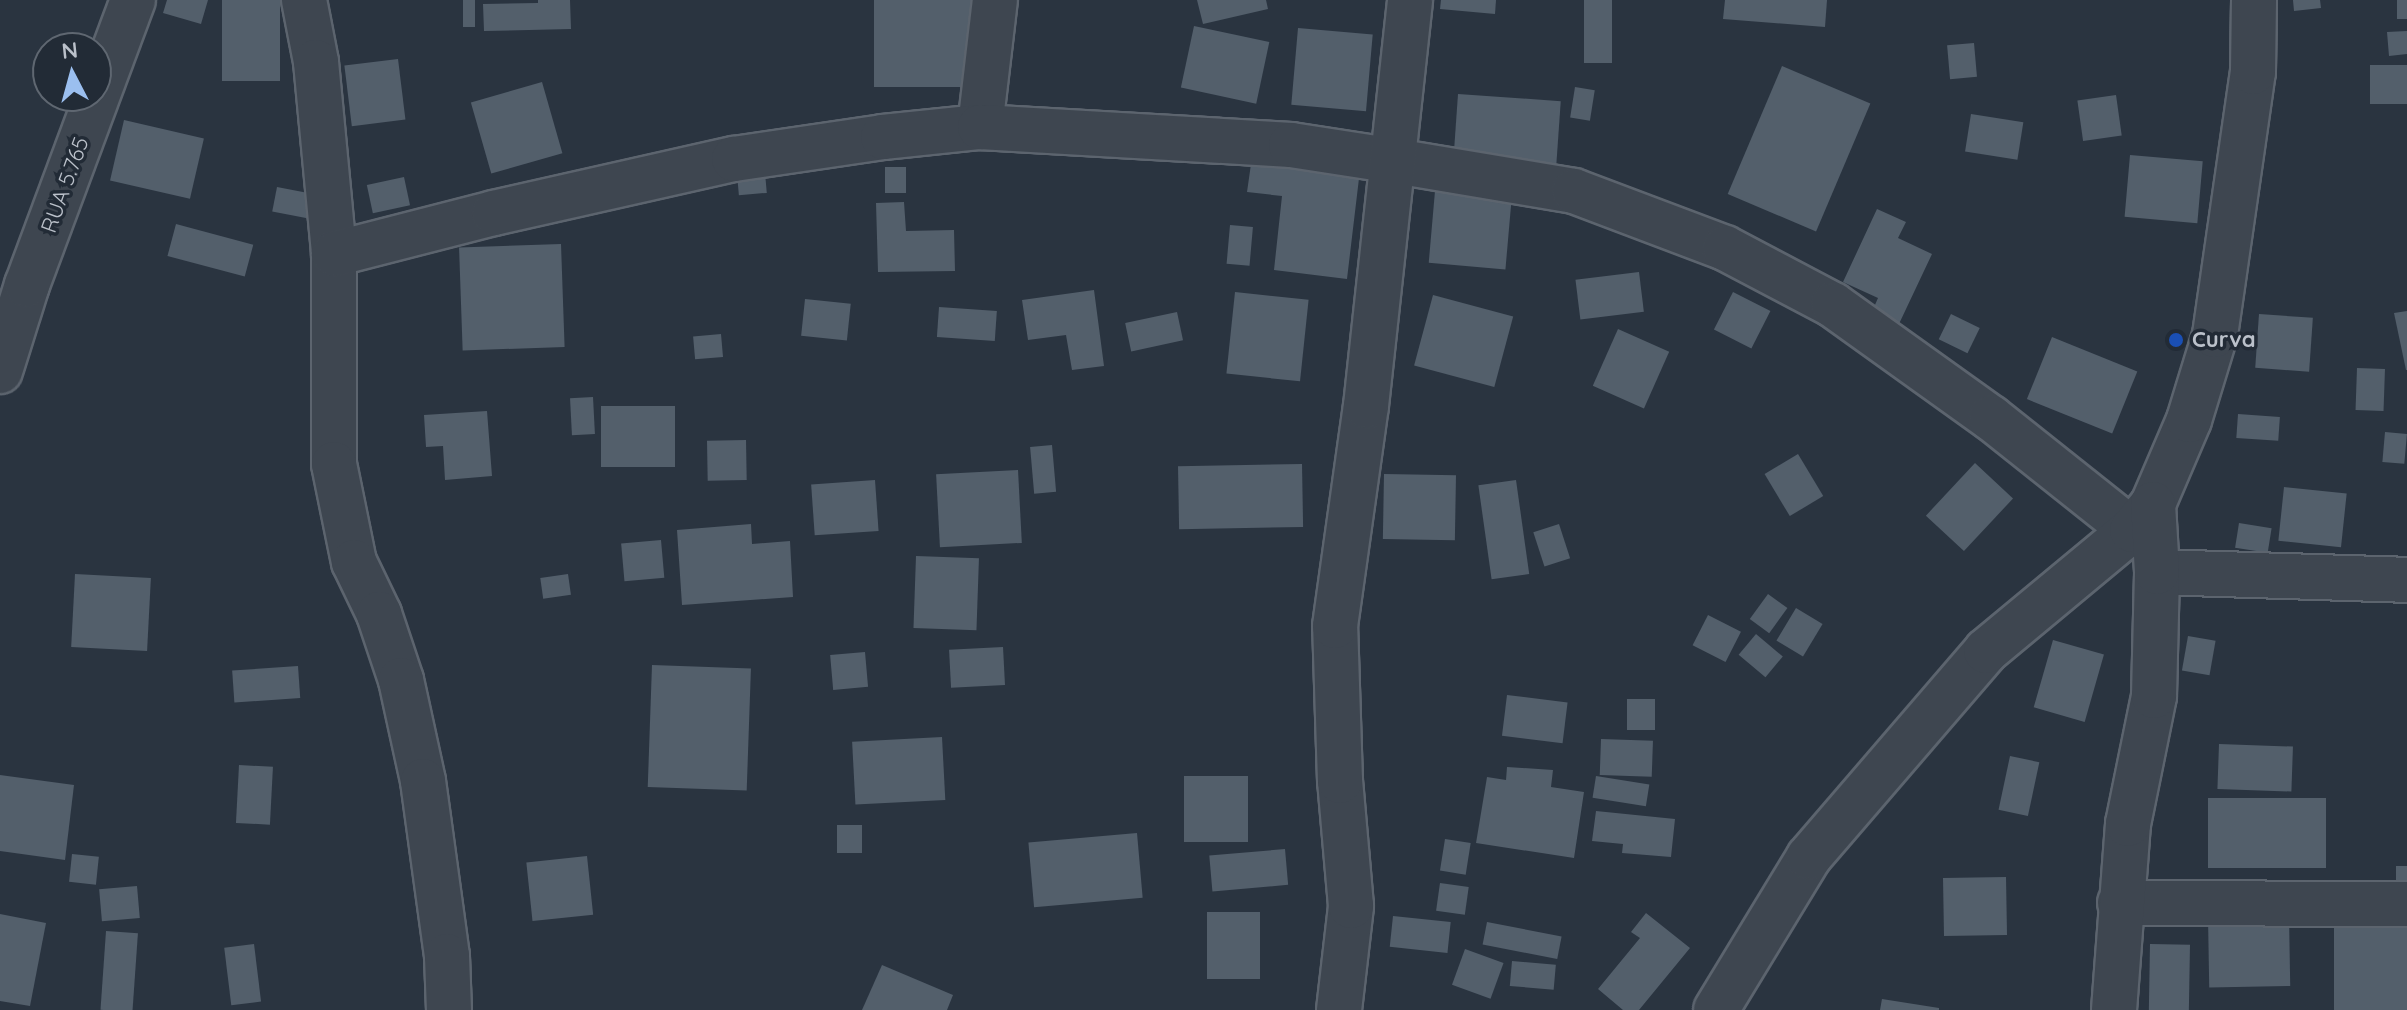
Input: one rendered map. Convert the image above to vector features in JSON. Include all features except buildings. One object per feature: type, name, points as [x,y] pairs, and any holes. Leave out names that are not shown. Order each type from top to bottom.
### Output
[{"type":"street","name":"RUA 5.765","points":[[0,371],[27,285],[133,0]]},
{"type":"street","points":[[304,0],[316,62],[334,254],[334,464],[354,562],[379,614],[396,667],[423,781],[444,926],[449,1010]]},
{"type":"street","points":[[980,127],[995,0]]},
{"type":"street","points":[[1339,1010],[1351,906],[1340,781],[1335,626],[1366,406],[1395,161],[1410,0]]},
{"type":"street","points":[[1716,1010],[1809,857],[1986,651],[2142,517],[2189,420],[2215,335],[2253,72],[2254,0]]},
{"type":"street","points":[[334,254],[494,213],[734,159],[883,137],[980,127],[1291,145],[1395,161],[1574,191],[1725,248],[1833,305],[1991,418],[2142,517],[2157,572],[2154,696],[2128,824],[2114,1010]]},
{"type":"street","points":[[2157,572],[2407,580]]},
{"type":"street","points":[[2120,903],[2407,904]]},
{"type":"place","name":"Curva","points":[[2176,340]]}]
